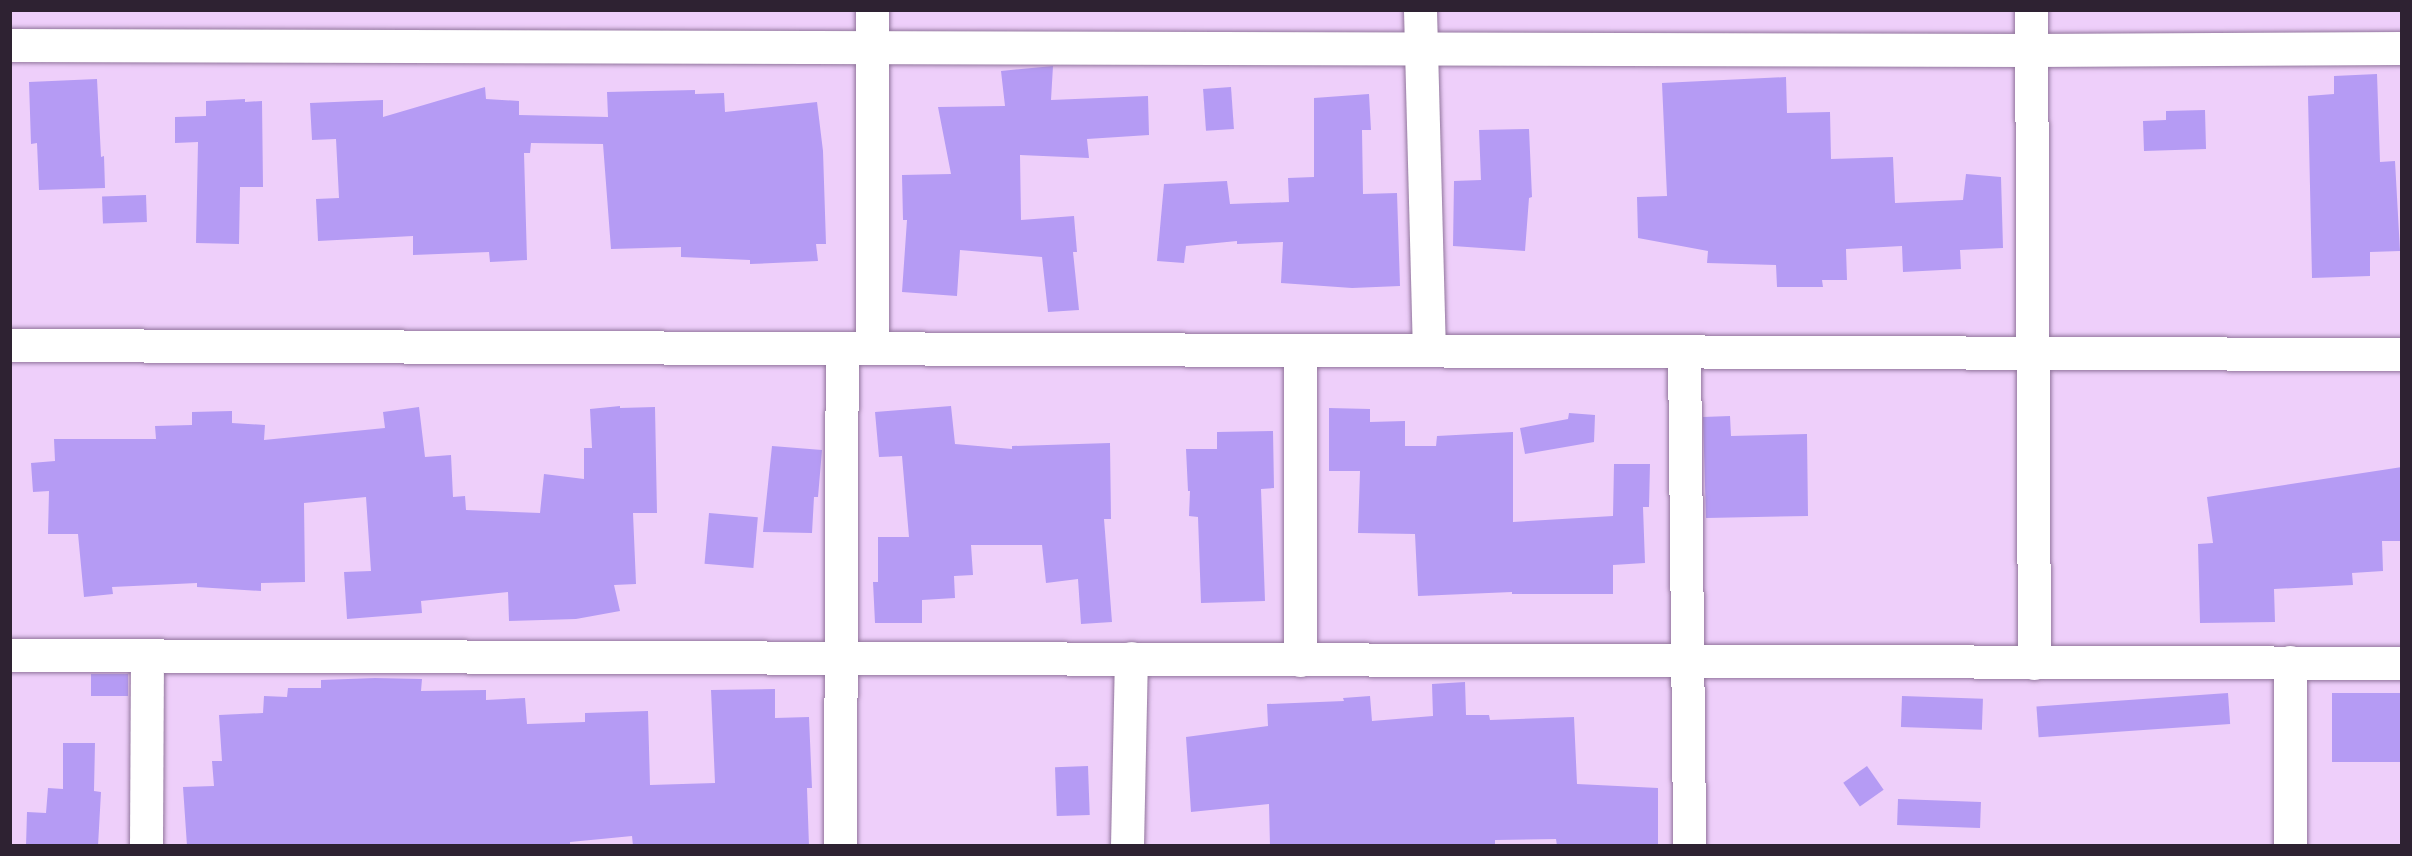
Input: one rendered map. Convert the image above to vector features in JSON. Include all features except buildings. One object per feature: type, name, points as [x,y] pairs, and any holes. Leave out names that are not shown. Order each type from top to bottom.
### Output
[{"type":"street","points":[[840,846],[841,658],[872,10]]},
{"type":"street","points":[[1420,10],[1429,350]]},
{"type":"street","points":[[2031,10],[2034,663]]},
{"type":"street","points":[[10,45],[2030,50],[2402,48]]},
{"type":"street","points":[[10,345],[2402,354]]},
{"type":"street","points":[[1300,350],[1300,660]]},
{"type":"street","points":[[1684,351],[1689,846]]},
{"type":"street","points":[[10,655],[2402,663]]},
{"type":"street","points":[[146,846],[147,655]]},
{"type":"street","points":[[1126,846],[1131,658]]},
{"type":"street","points":[[2290,662],[2290,846]]}]
